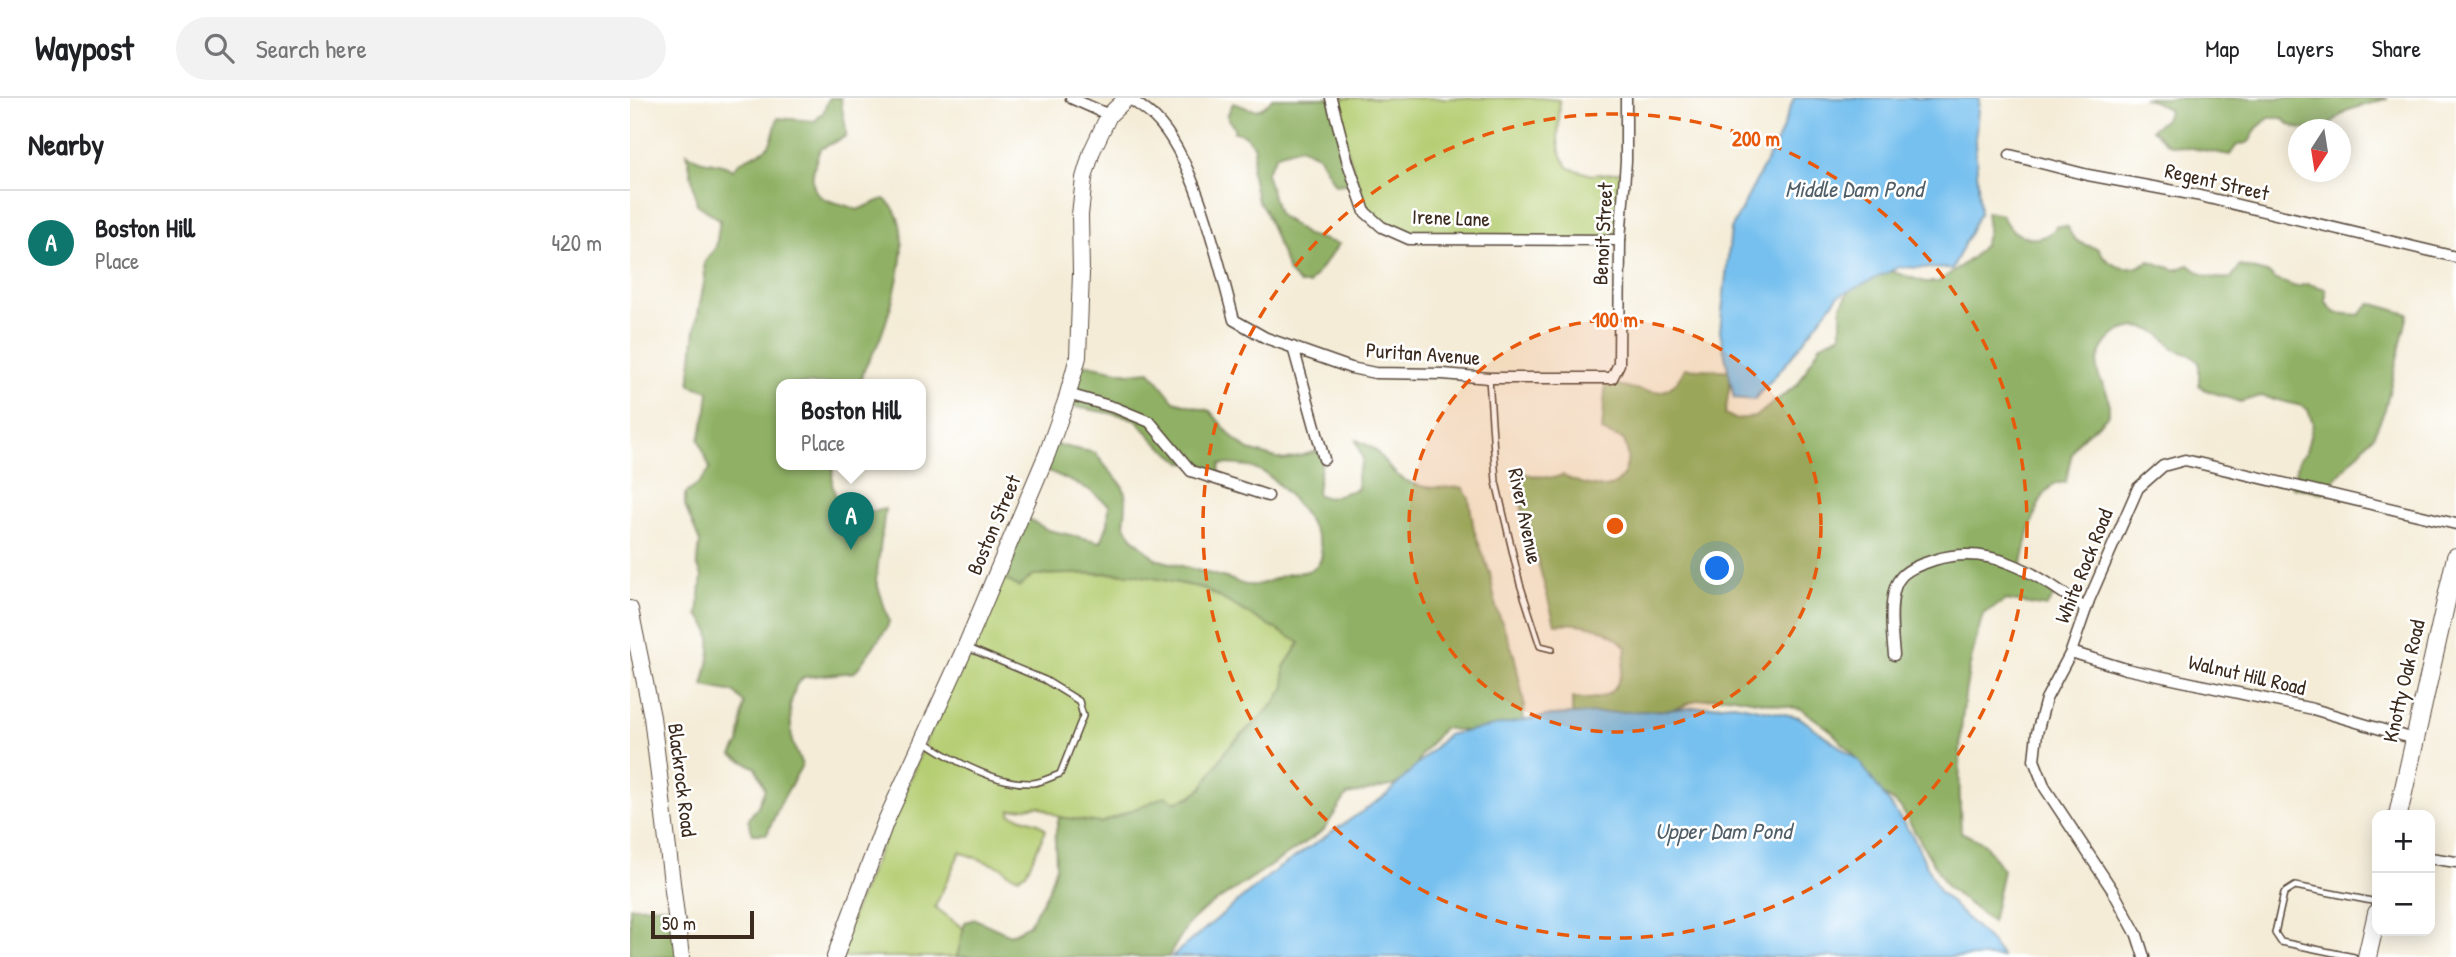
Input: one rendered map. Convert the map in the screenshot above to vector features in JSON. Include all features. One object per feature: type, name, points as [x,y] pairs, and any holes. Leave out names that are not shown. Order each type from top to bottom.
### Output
[{"type":"main road","name":"Knotty Oak Road","points":[[2399,810],[2456,557]]},
{"type":"main road","points":[[2367,957],[2372,935]]},
{"type":"street","points":[[1071,98],[1109,115]]},
{"type":"street","name":"Boston Street","points":[[835,957],[885,823],[966,646],[1047,454],[1068,394],[1078,357],[1080,215],[1084,178],[1092,151],[1109,115],[1128,98]]},
{"type":"street","name":"Puritan Avenue","points":[[1128,98],[1155,118],[1183,158],[1217,256],[1234,320],[1266,338],[1351,368],[1375,373],[1443,374],[1489,379],[1612,378],[1616,371]]},
{"type":"street","name":"Irene Lane","points":[[1331,98],[1348,163],[1365,212],[1382,227],[1409,239],[1620,240]]},
{"type":"street","name":"Benoit Street","points":[[1616,371],[1619,365],[1620,240],[1626,161],[1626,98]]},
{"type":"street","name":"Regent Street","points":[[2010,155],[2088,175],[2196,195],[2456,257]]},
{"type":"street","points":[[1293,347],[1324,459]]},
{"type":"street","points":[[1068,394],[1116,408],[1150,422],[1191,471],[1268,496]]},
{"type":"street","name":"White Rock Road","points":[[2144,957],[2137,935],[2113,891],[2045,788],[2034,760],[2037,733],[2046,699],[2071,652],[2086,609],[2138,488],[2163,467],[2185,460],[2456,524]]},
{"type":"street","points":[[1894,655],[1892,616],[1898,580],[1917,565],[1950,555],[1975,554],[2004,561],[2040,577],[2086,609]]},
{"type":"street","name":"Blackrock Road","points":[[631,616],[660,769],[681,957]]},
{"type":"street","name":"Walnut Hill Road","points":[[2071,652],[2126,669],[2313,709],[2414,739]]},
{"type":"street","points":[[2435,859],[2456,862]]},
{"type":"lane","name":"River Avenue","points":[[1489,379],[1496,482],[1520,584],[1540,646],[1552,649]]},
{"type":"lane","points":[[924,741],[951,759],[1013,782],[1036,783],[1060,774],[1083,716],[1079,701],[1045,680],[966,646]]},
{"type":"lane","points":[[2354,957],[2281,942],[2275,933],[2284,893],[2295,886],[2372,901]]},
{"type":"green space","points":[[829,98],[841,98],[846,136],[820,149],[813,177],[815,190],[825,199],[857,210],[884,199],[895,211],[900,226],[900,266],[878,345],[862,379],[776,379],[776,470],[833,470],[832,484],[838,504],[857,515],[885,509],[876,580],[889,621],[887,628],[855,672],[804,677],[796,685],[790,706],[792,742],[802,765],[767,834],[753,834],[748,820],[765,789],[756,768],[732,755],[739,743],[744,703],[734,692],[703,686],[710,639],[704,622],[698,615],[702,576],[697,564],[700,542],[685,506],[685,494],[700,482],[710,469],[699,440],[709,391],[690,385],[690,378],[695,330],[705,278],[704,263],[716,247],[720,220],[697,204],[687,153],[699,160],[733,170],[741,161],[761,152],[769,145],[778,118],[815,121],[823,113]]},
{"type":"green space","points":[[1272,98],[1331,98],[1353,183],[1335,185],[1318,155],[1300,147],[1277,154],[1266,173],[1278,214],[1307,235],[1339,244],[1309,284],[1300,284],[1289,273],[1264,209],[1257,199],[1251,171],[1255,147],[1244,134],[1234,132],[1227,116],[1233,103],[1255,110],[1268,104]]},
{"type":"green space","points":[[1331,98],[1559,100],[1558,142],[1569,168],[1592,175],[1623,172],[1617,241],[1425,240],[1369,218]]},
{"type":"green space","points":[[2143,98],[2388,98],[2346,111],[2336,119],[2288,119],[2288,123],[2282,118],[2269,118],[2257,128],[2249,142],[2236,146],[2230,155],[2168,144],[2152,129],[2165,119],[2169,110]]},
{"type":"green space","points":[[1986,212],[2002,215],[2012,230],[2027,237],[2043,237],[2058,226],[2068,227],[2076,240],[2099,249],[2108,261],[2122,268],[2135,268],[2149,261],[2176,270],[2189,265],[2214,278],[2231,278],[2240,266],[2270,274],[2274,279],[2296,287],[2308,284],[2326,289],[2326,303],[2335,313],[2360,315],[2370,303],[2408,314],[2385,409],[2374,435],[2323,493],[2292,487],[2299,459],[2306,452],[2313,424],[2308,410],[2302,406],[2261,396],[2240,402],[2206,390],[2199,385],[2199,362],[2191,355],[2173,349],[2164,338],[2153,331],[2141,327],[2129,328],[2108,341],[2097,366],[2108,397],[2109,414],[2079,441],[2071,458],[2066,482],[2055,484],[2042,498],[2032,522],[2021,567],[2057,592],[2046,607],[2006,600],[1983,614],[1969,668],[1960,749],[1961,832],[1984,843],[2003,870],[1992,922],[1947,887],[1901,808],[1874,787],[1853,754],[1829,729],[1801,709],[1729,696],[1697,700],[1649,720],[1572,720],[1572,698],[1598,698],[1614,689],[1622,672],[1626,647],[1603,630],[1594,627],[1555,624],[1535,551],[1526,531],[1516,473],[1553,478],[1563,475],[1602,487],[1613,485],[1622,477],[1627,465],[1624,440],[1602,431],[1606,379],[1617,385],[1657,392],[1672,386],[1685,368],[1732,371],[1725,414],[1735,419],[1755,417],[1798,384],[1821,344],[1841,335],[1841,305],[1865,267],[1881,268],[1925,282],[1938,282],[1973,257],[1984,245],[1988,232]]},
{"type":"green space","points":[[1077,363],[1129,373],[1150,371],[1174,401],[1210,411],[1234,439],[1249,450],[1284,460],[1318,451],[1322,460],[1318,495],[1328,498],[1358,489],[1357,475],[1363,460],[1356,440],[1373,449],[1405,481],[1433,488],[1462,487],[1469,498],[1474,530],[1490,573],[1496,607],[1514,654],[1524,702],[1523,728],[1494,735],[1443,728],[1421,755],[1414,771],[1395,785],[1347,795],[1323,831],[1202,911],[1189,923],[1168,957],[957,957],[965,922],[975,919],[1010,935],[1029,925],[1048,891],[1056,866],[1055,836],[1059,817],[1101,823],[1165,796],[1176,802],[1190,797],[1202,788],[1227,749],[1274,704],[1285,687],[1284,667],[1300,643],[1203,588],[1133,574],[1102,573],[1033,575],[1019,587],[997,575],[1021,515],[1048,530],[1101,542],[1108,524],[1109,505],[1088,489],[1042,468],[1052,444],[1096,453],[1124,490],[1124,524],[1132,537],[1156,559],[1250,585],[1311,570],[1319,563],[1322,553],[1319,541],[1304,513],[1282,487],[1263,472],[1247,466],[1220,464],[1219,473],[1182,462],[1156,442],[1137,421],[1126,416],[1064,405]]},
{"type":"green space","points":[[1133,574],[1203,588],[1300,642],[1284,667],[1285,687],[1274,704],[1227,749],[1202,788],[1190,797],[1101,823],[1059,817],[1039,806],[1010,810],[1010,814],[1038,823],[1046,830],[1026,873],[1018,877],[1003,868],[960,852],[935,907],[964,929],[957,957],[834,957],[996,576]]},
{"type":"green space","points":[[677,906],[681,957],[630,957],[630,907]]},
{"type":"water","name":"Middle Dam Pond","points":[[1794,98],[1979,98],[1975,142],[1980,212],[1952,269],[1899,267],[1838,296],[1754,400],[1734,398],[1720,331],[1731,229],[1780,135]]},
{"type":"water","name":"Upper Dam Pond","points":[[1734,704],[1799,717],[1859,761],[1912,835],[1939,891],[1991,942],[2002,957],[1171,957],[1276,870],[1388,794],[1447,735],[1552,715]]},
{"type":"place","name":"Boston Hill","points":[[851,550]]}]
